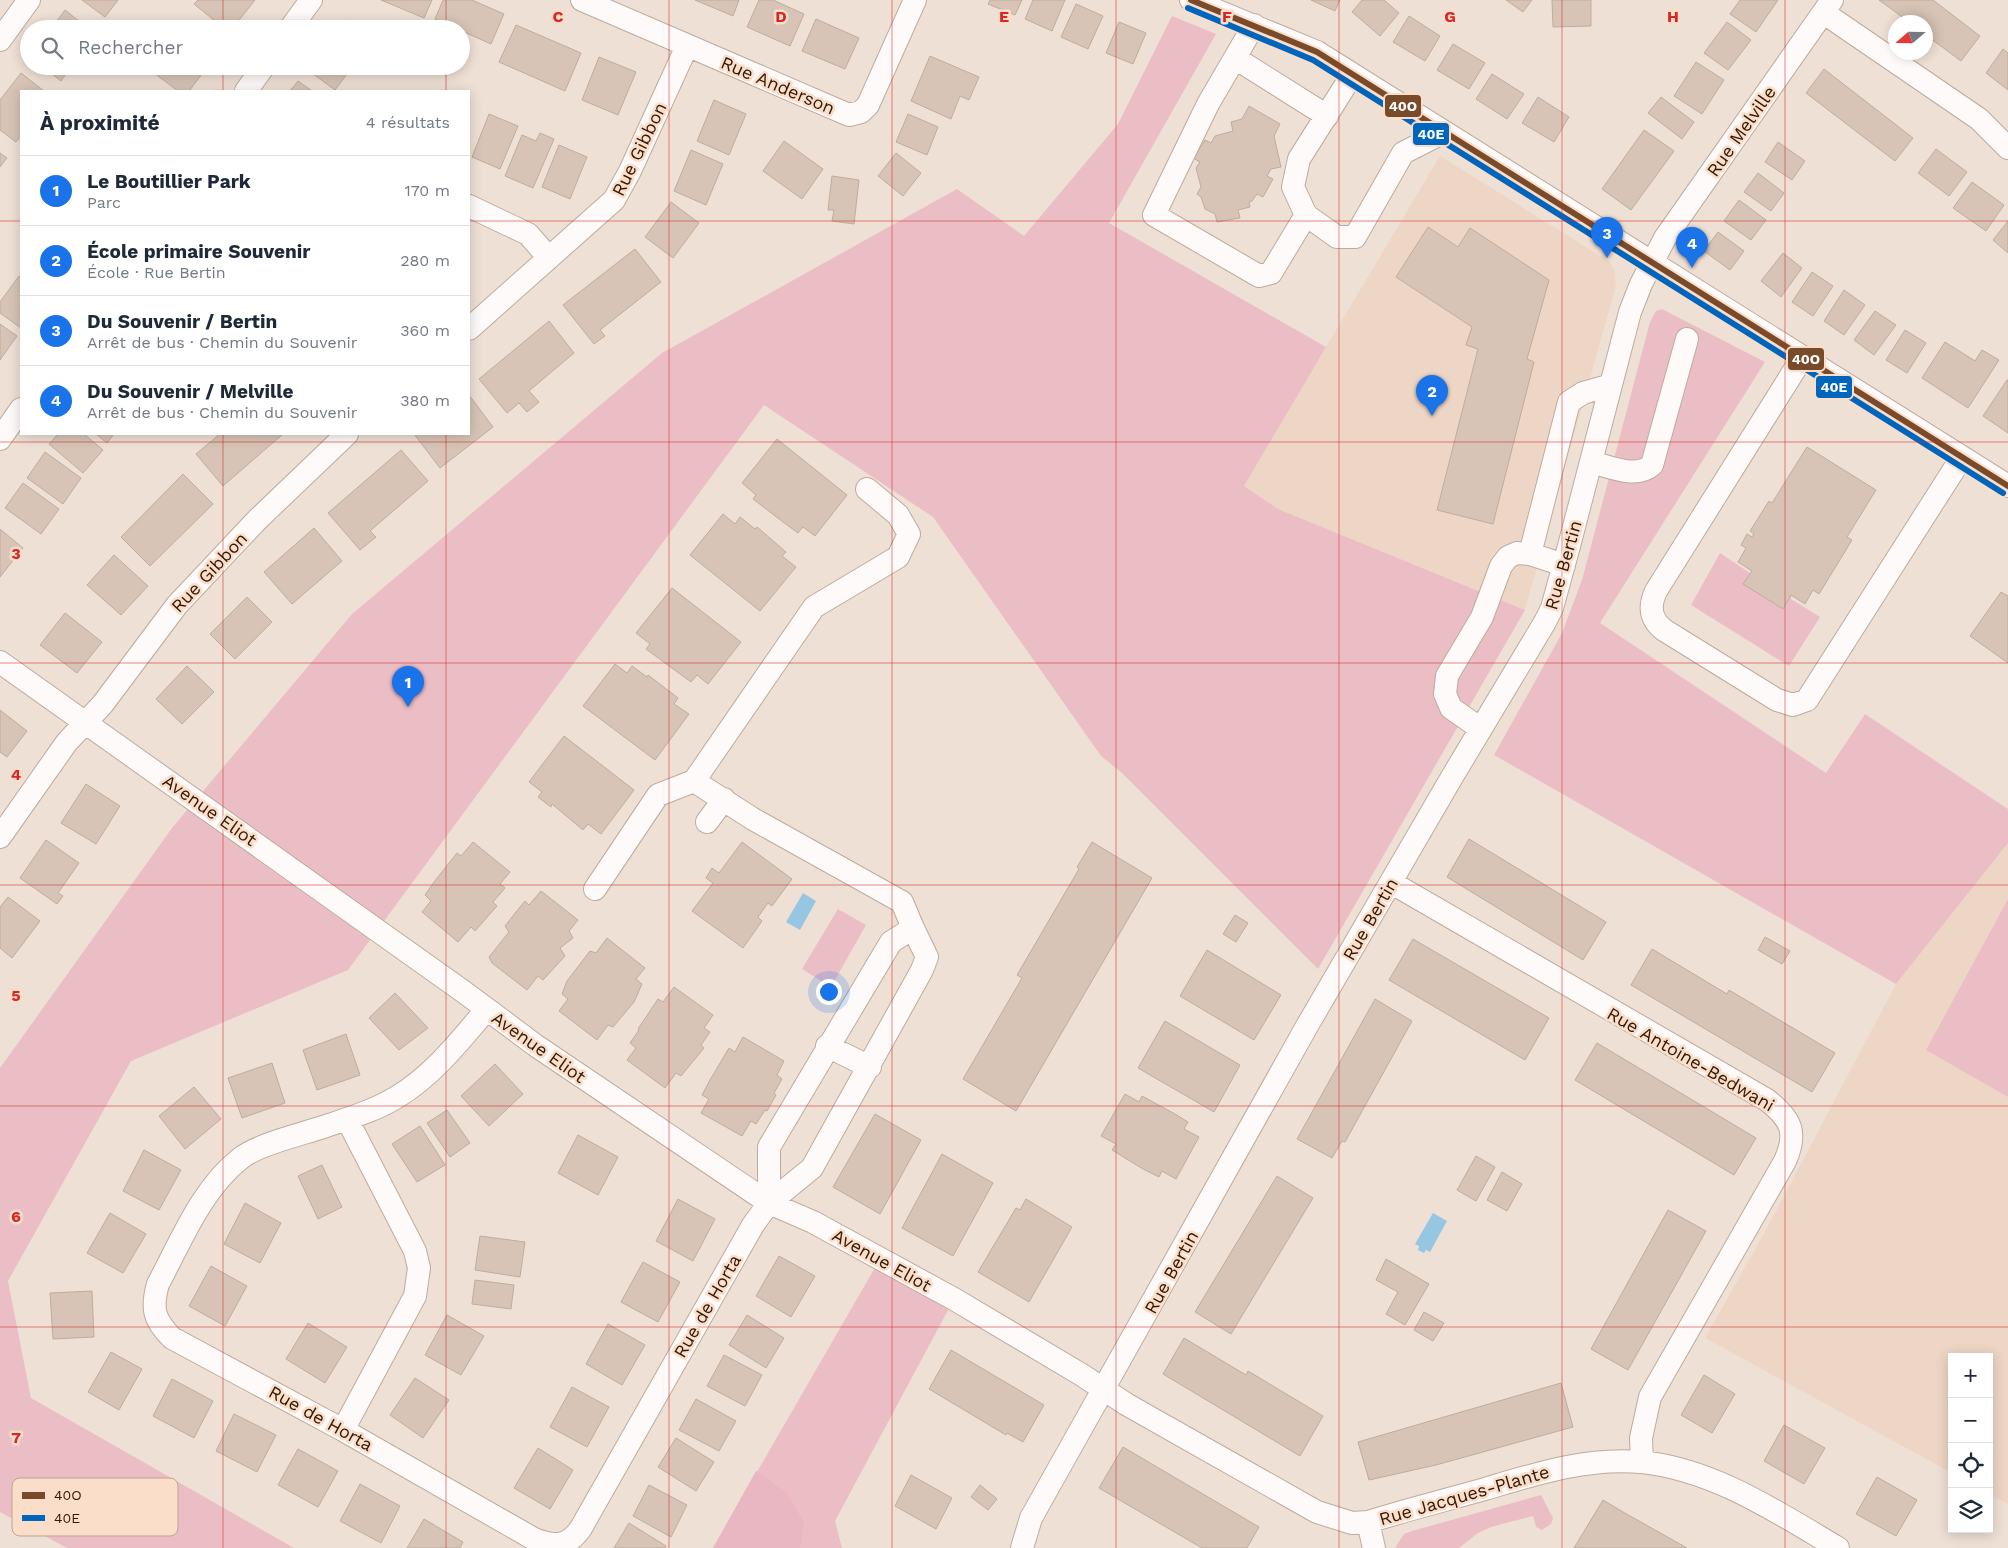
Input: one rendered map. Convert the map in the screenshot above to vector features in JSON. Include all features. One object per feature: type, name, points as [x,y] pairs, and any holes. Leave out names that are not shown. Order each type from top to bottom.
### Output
[{"type":"street","points":[[0,40],[28,0]]},
{"type":"street","points":[[296,20],[310,0]]},
{"type":"street","name":"Rue Anderson","points":[[582,0],[830,108],[854,115],[861,112],[868,105],[915,0]]},
{"type":"street","points":[[1198,1],[1254,26],[1302,44],[2008,486]]},
{"type":"street","points":[[1828,7],[1978,120],[2008,148]]},
{"type":"street","name":"Rue Melville","points":[[1652,263],[1665,238],[1828,7]]},
{"type":"street","points":[[1254,26],[1208,104],[1154,215],[1259,276],[1271,274],[1306,214]]},
{"type":"street","name":"Rue Gibbon","points":[[470,328],[595,219],[614,200],[630,171],[687,46]]},
{"type":"street","points":[[1235,58],[1326,116]]},
{"type":"street","points":[[247,90],[258,75]]},
{"type":"street","points":[[1352,75],[1299,159],[1293,187],[1306,214],[1337,237],[1355,237],[1403,153],[1444,132]]},
{"type":"street","points":[[470,206],[528,234],[549,258]]},
{"type":"street","name":"Rue Bertin","points":[[1022,1548],[1031,1518],[1307,1026],[1545,622],[1564,565],[1630,312],[1652,263]]},
{"type":"street","points":[[1591,462],[1633,472],[1641,472],[1652,465],[1687,339]]},
{"type":"street","points":[[1802,358],[1652,601],[1652,613],[1659,626],[1688,645],[1777,700],[1793,705],[1807,700],[1962,457]]},
{"type":"street","points":[[1530,554],[1568,402],[1583,393],[1611,385]]},
{"type":"street","points":[[0,439],[20,410]]},
{"type":"street","name":"Rue Gibbon","points":[[0,837],[67,742],[108,698],[176,605],[257,520],[346,435]]},
{"type":"street","points":[[595,889],[658,795],[694,781],[814,607],[898,556],[909,534],[898,515],[868,489]]},
{"type":"street","points":[[1481,729],[1450,708],[1444,694],[1446,676],[1482,617],[1501,566],[1508,557],[1517,553],[1530,554],[1564,565]]},
{"type":"street","name":"Avenue Eliot","points":[[0,662],[294,870],[464,992],[486,1010],[769,1203],[813,1222],[946,1294],[1082,1374],[1103,1390]]},
{"type":"street","points":[[694,781],[724,798],[753,819],[902,902],[927,957],[870,1067],[812,1168],[769,1203]]},
{"type":"street","points":[[707,822],[724,798]]},
{"type":"street","name":"Rue Antoine-Bedwani","points":[[1392,883],[1767,1100],[1783,1113],[1790,1126],[1793,1145],[1785,1161],[1650,1397],[1641,1438],[1642,1462]]},
{"type":"street","points":[[769,1203],[769,1147],[827,1046],[849,1016],[891,942],[913,928]]},
{"type":"street","name":"Rue de Horta","points":[[486,1010],[454,1049],[424,1077],[396,1098],[348,1119],[243,1156],[228,1169],[204,1200],[158,1284],[154,1299],[155,1316],[161,1327],[172,1338],[343,1430],[534,1539],[553,1545],[567,1543],[581,1528],[749,1233],[769,1203]]},
{"type":"street","points":[[827,1046],[870,1067]]},
{"type":"street","points":[[343,1430],[415,1296],[419,1268],[414,1251],[348,1119]]},
{"type":"street","name":"Rue Jacques-Plante","points":[[1103,1390],[1317,1512],[1352,1523],[1368,1522],[1570,1466],[1614,1462],[1642,1462],[1701,1477],[1737,1491],[1804,1539],[1838,1548]]},
{"type":"street","points":[[1368,1522],[1374,1548]]},
{"type":"shaded area","points":[[1172,16],[1216,34],[1109,223],[1326,347],[1244,486],[1278,509],[1525,610],[1318,969],[1122,773],[1101,756],[933,517],[764,405],[348,970],[131,1061],[8,1281],[31,1398],[171,1478],[12,1478],[12,1518],[0,1512],[0,1068],[172,828],[352,614],[662,353],[957,189],[1024,236],[1118,124]]},
{"type":"shaded area","points":[[1440,156],[1610,262],[1615,272],[1616,286],[1525,610],[1278,509],[1243,486]]},
{"type":"shaded area","points":[[1662,309],[1765,362],[1600,623],[1826,773],[1865,714],[2008,809],[2008,843],[1896,984],[1494,755],[1562,633],[1582,580],[1650,322],[1656,311]]},
{"type":"shaded area","points":[[1720,553],[1750,573],[1744,584],[1783,609],[1791,595],[1791,599],[1820,617],[1789,666],[1691,605]]},
{"type":"shaded area","points":[[2008,843],[2008,1504],[1993,1496],[1993,1353],[1948,1353],[1948,1471],[1705,1338],[1767,1228],[1896,984]]},
{"type":"shaded area","points":[[2008,899],[2008,1097],[1926,1050]]},
{"type":"shaded area","points":[[838,909],[866,925],[831,987],[802,969]]},
{"type":"shaded area","points":[[880,1259],[954,1299],[835,1521],[842,1548],[713,1548]]},
{"type":"shaded area","points":[[756,1471],[787,1493],[804,1523],[800,1548],[713,1548]]},
{"type":"shaded area","points":[[178,1482],[294,1548],[67,1548],[45,1536],[178,1536]]},
{"type":"shaded area","points":[[1541,1495],[1553,1518],[1551,1524],[1542,1530],[1536,1527],[1533,1516],[1491,1527],[1478,1533],[1459,1548],[1395,1548],[1404,1534],[1412,1531]]},
{"type":"water","points":[[803,893],[816,901],[800,930],[786,922]]},
{"type":"water","points":[[1433,1213],[1447,1221],[1430,1252],[1426,1250],[1424,1253],[1418,1250],[1419,1246],[1415,1244]]},
{"type":"building","points":[[82,0],[118,0],[105,17]]},
{"type":"building","points":[[198,0],[255,0],[239,20],[214,20],[194,4]]},
{"type":"building","points":[[381,0],[432,0],[424,18]]},
{"type":"building","points":[[443,0],[472,0],[504,14],[491,44],[470,35],[470,20],[435,19]]},
{"type":"building","points":[[695,0],[739,0],[733,16]]},
{"type":"building","points":[[759,0],[773,0],[804,14],[790,46],[747,27]]},
{"type":"building","points":[[990,0],[1022,0],[1015,15],[988,4]]},
{"type":"building","points":[[1033,0],[1065,0],[1052,31],[1025,19]]},
{"type":"building","points":[[1311,0],[1340,0],[1335,11]]},
{"type":"building","points":[[1362,0],[1384,0],[1399,13],[1380,36],[1352,12]]},
{"type":"building","points":[[1506,0],[1532,0],[1523,12]]},
{"type":"building","points":[[1552,0],[1591,0],[1591,26],[1553,27]]},
{"type":"building","points":[[1740,0],[1778,0],[1756,32],[1730,14]]},
{"type":"building","points":[[1879,0],[1933,0],[1980,36],[1961,61],[1933,40],[1933,15],[1899,15]]},
{"type":"building","points":[[1076,4],[1103,16],[1088,49],[1061,37]]},
{"type":"building","points":[[65,10],[78,20],[58,20]]},
{"type":"building","points":[[1409,16],[1440,36],[1425,61],[1393,42]]},
{"type":"building","points":[[816,19],[859,38],[845,69],[802,51]]},
{"type":"building","points":[[1119,22],[1146,33],[1133,64],[1106,53]]},
{"type":"building","points":[[1727,22],[1751,40],[1728,70],[1704,53]]},
{"type":"building","points":[[516,25],[581,53],[565,91],[499,62]]},
{"type":"building","points":[[1453,44],[1485,63],[1469,89],[1437,70]]},
{"type":"building","points":[[2003,49],[2008,53],[2008,90],[1986,73]]},
{"type":"building","points":[[930,56],[979,77],[969,100],[960,96],[951,119],[911,101]]},
{"type":"building","points":[[599,57],[636,72],[618,115],[582,100]]},
{"type":"building","points":[[1696,62],[1724,80],[1702,114],[1674,96]]},
{"type":"building","points":[[1824,69],[1913,138],[1895,161],[1806,93]]},
{"type":"building","points":[[20,74],[43,90],[20,90],[20,137],[16,142],[0,130],[0,100]]},
{"type":"building","points":[[1492,74],[1524,94],[1507,119],[1476,99]]},
{"type":"building","points":[[53,75],[65,75],[61,81]]},
{"type":"building","points":[[157,75],[201,75],[190,90],[177,90]]},
{"type":"building","points":[[314,75],[346,75],[335,90]]},
{"type":"building","points":[[298,81],[311,90],[291,90]]},
{"type":"building","points":[[1538,97],[1569,117],[1554,142],[1522,123]]},
{"type":"building","points":[[1661,97],[1694,122],[1682,139],[1648,113]]},
{"type":"building","points":[[714,100],[746,114],[729,155],[697,141]]},
{"type":"building","points":[[1249,106],[1280,124],[1274,136],[1281,167],[1271,169],[1267,176],[1273,179],[1263,197],[1257,194],[1249,202],[1250,207],[1238,210],[1240,218],[1217,222],[1215,214],[1205,209],[1201,197],[1197,194],[1201,187],[1196,168],[1200,162],[1193,158],[1205,140],[1211,143],[1215,136],[1233,131],[1231,122],[1242,119]]},
{"type":"building","points":[[489,114],[518,126],[500,169],[472,157]]},
{"type":"building","points":[[908,114],[938,127],[927,155],[896,142]]},
{"type":"building","points":[[1644,130],[1674,151],[1631,210],[1602,189]]},
{"type":"building","points":[[540,133],[554,139],[533,188],[505,176],[522,135],[536,141]]},
{"type":"building","points":[[784,141],[823,169],[802,199],[763,171]]},
{"type":"building","points":[[1778,142],[1805,161],[1792,180],[1765,162]]},
{"type":"building","points":[[559,145],[587,157],[570,199],[542,187]]},
{"type":"building","points":[[1936,149],[1967,172],[1949,196],[1918,173]]},
{"type":"building","points":[[691,150],[723,164],[706,205],[674,191]]},
{"type":"building","points":[[0,153],[7,158],[0,167]]},
{"type":"building","points":[[896,153],[921,173],[903,196],[878,176]]},
{"type":"building","points":[[1758,173],[1784,193],[1771,211],[1744,192]]},
{"type":"building","points":[[832,176],[859,180],[854,224],[832,221],[834,210],[828,210]]},
{"type":"building","points":[[1972,182],[2004,205],[1986,231],[1953,208]]},
{"type":"building","points":[[1739,200],[1766,220],[1751,240],[1724,221]]},
{"type":"building","points":[[671,202],[699,223],[673,258],[645,237]]},
{"type":"building","points":[[2008,221],[2008,253],[1993,240]]},
{"type":"building","points":[[1428,227],[1458,247],[1470,228],[1549,280],[1527,359],[1534,362],[1493,524],[1437,510],[1478,349],[1466,345],[1472,327],[1396,277]]},
{"type":"building","points":[[1718,232],[1744,251],[1730,270],[1704,251]]},
{"type":"building","points":[[635,249],[661,282],[600,330],[605,336],[594,344],[563,305]]},
{"type":"building","points":[[1783,253],[1802,268],[1781,297],[1761,281]]},
{"type":"building","points":[[1812,272],[1833,286],[1813,316],[1792,302]]},
{"type":"building","points":[[19,276],[20,327],[0,313],[0,302]]},
{"type":"building","points":[[1844,290],[1865,305],[1844,335],[1824,321]]},
{"type":"building","points":[[1875,311],[1896,325],[1874,355],[1854,340]]},
{"type":"building","points":[[549,321],[574,353],[529,391],[539,402],[527,412],[519,403],[507,413],[479,379]]},
{"type":"building","points":[[0,324],[17,336],[0,360]]},
{"type":"building","points":[[1905,330],[1926,343],[1907,373],[1886,360]]},
{"type":"building","points":[[1945,342],[1975,361],[1982,350],[1999,360],[1968,408],[1922,378]]},
{"type":"building","points":[[2008,380],[2008,433],[1983,416]]},
{"type":"building","points":[[470,396],[493,427],[440,468],[415,435],[470,435]]},
{"type":"building","points":[[57,435],[85,435],[103,450],[83,473],[49,444]]},
{"type":"building","points":[[97,435],[113,435],[107,443]]},
{"type":"building","points":[[219,435],[282,435],[223,486],[196,454]]},
{"type":"building","points":[[777,439],[847,495],[815,536],[803,527],[798,533],[753,499],[756,495],[742,483]]},
{"type":"building","points":[[1807,447],[1876,490],[1847,537],[1852,540],[1819,594],[1813,590],[1805,604],[1791,595],[1783,609],[1743,584],[1752,571],[1738,562],[1746,548],[1741,545],[1747,534],[1752,537],[1754,534],[1750,531],[1769,501],[1772,503]]},
{"type":"building","points":[[401,450],[428,481],[370,531],[376,537],[360,550],[328,513]]},
{"type":"building","points":[[45,452],[81,478],[63,504],[27,478]]},
{"type":"building","points":[[183,474],[213,504],[150,566],[121,537]]},
{"type":"building","points":[[23,483],[59,509],[41,534],[5,508]]},
{"type":"building","points":[[723,514],[735,524],[740,517],[755,529],[757,527],[786,552],[782,556],[796,567],[760,611],[690,555]]},
{"type":"building","points":[[314,528],[342,561],[292,604],[264,572]]},
{"type":"building","points":[[0,529],[23,548],[0,577]]},
{"type":"building","points":[[114,555],[148,586],[121,615],[87,585]]},
{"type":"building","points":[[672,588],[741,642],[708,684],[697,675],[691,682],[646,649],[650,644],[636,633]]},
{"type":"building","points":[[2001,592],[2008,596],[2008,663],[1970,636]]},
{"type":"building","points":[[247,597],[272,622],[235,659],[210,634]]},
{"type":"building","points":[[65,613],[102,642],[77,673],[40,645]]},
{"type":"building","points":[[615,664],[627,673],[632,666],[647,677],[648,675],[678,698],[674,704],[689,714],[655,760],[583,706]]},
{"type":"building","points":[[187,666],[214,692],[182,724],[156,699]]},
{"type":"building","points":[[0,710],[27,731],[7,757],[0,752]]},
{"type":"building","points":[[564,736],[634,790],[601,834],[588,824],[583,830],[552,804],[551,807],[538,797],[542,792],[529,782]]},
{"type":"building","points":[[86,784],[120,806],[96,844],[61,823]]},
{"type":"building","points":[[1469,839],[1606,922],[1583,960],[1447,877]]},
{"type":"building","points":[[46,840],[79,863],[58,893],[63,896],[57,904],[20,878]]},
{"type":"building","points":[[473,842],[510,872],[500,884],[505,888],[493,902],[497,906],[475,931],[471,927],[458,942],[422,912],[431,901],[425,895],[434,882],[457,853],[461,856]]},
{"type":"building","points":[[742,842],[792,879],[772,906],[768,903],[758,917],[762,921],[743,948],[692,911],[713,883],[706,878],[712,868],[719,873]]},
{"type":"building","points":[[1092,842],[1152,878],[1016,1111],[963,1079],[1022,978],[1017,975],[1079,869],[1077,867]]},
{"type":"building","points":[[541,891],[578,920],[569,931],[573,938],[560,948],[565,956],[543,980],[538,976],[527,990],[492,963],[489,957],[509,932],[505,926],[516,912],[525,901],[529,905]]},
{"type":"building","points":[[8,897],[40,921],[12,958],[0,948],[0,907]]},
{"type":"building","points":[[1235,915],[1248,923],[1236,942],[1223,934]]},
{"type":"building","points":[[1765,937],[1790,951],[1782,964],[1758,950]]},
{"type":"building","points":[[607,938],[645,968],[636,979],[642,984],[634,1002],[613,1027],[608,1025],[597,1040],[559,1011],[568,999],[562,994],[567,981],[590,951],[596,953]]},
{"type":"building","points":[[1413,939],[1549,1018],[1525,1060],[1389,980]]},
{"type":"building","points":[[1652,949],[1727,994],[1729,990],[1835,1053],[1812,1092],[1631,985]]},
{"type":"building","points":[[1207,950],[1281,995],[1254,1040],[1180,996]]},
{"type":"building","points":[[674,987],[713,1015],[704,1028],[710,1032],[701,1045],[704,1048],[681,1076],[676,1073],[665,1088],[627,1060],[636,1048],[630,1043],[638,1029],[658,999],[663,1002]]},
{"type":"building","points":[[395,993],[428,1028],[399,1050],[369,1018]]},
{"type":"building","points":[[1375,999],[1412,1021],[1345,1142],[1342,1141],[1332,1158],[1297,1139]]},
{"type":"building","points":[[1165,1021],[1240,1065],[1214,1112],[1138,1068]]},
{"type":"building","points":[[346,1034],[360,1075],[317,1090],[303,1050]]},
{"type":"building","points":[[743,1037],[784,1061],[777,1075],[782,1079],[774,1093],[776,1095],[767,1111],[765,1110],[756,1124],[751,1121],[742,1136],[701,1113],[709,1099],[702,1095],[710,1080],[729,1048],[735,1052]]},
{"type":"building","points":[[1597,1043],[1756,1138],[1734,1175],[1575,1080]]},
{"type":"building","points":[[272,1063],[285,1103],[242,1118],[228,1078]]},
{"type":"building","points":[[495,1064],[523,1094],[489,1126],[461,1096]]},
{"type":"building","points":[[194,1087],[221,1119],[185,1149],[159,1116]]},
{"type":"building","points":[[1125,1094],[1139,1102],[1142,1096],[1175,1114],[1188,1122],[1184,1129],[1199,1137],[1176,1179],[1162,1171],[1159,1177],[1143,1169],[1112,1150],[1116,1144],[1101,1136]]},
{"type":"building","points":[[447,1110],[470,1143],[450,1157],[427,1123]]},
{"type":"building","points":[[875,1114],[921,1140],[880,1214],[833,1187]]},
{"type":"building","points":[[420,1126],[445,1165],[417,1182],[392,1144]]},
{"type":"building","points":[[578,1135],[618,1157],[598,1195],[558,1173]]},
{"type":"building","points":[[144,1150],[181,1170],[159,1210],[123,1191]]},
{"type":"building","points":[[942,1154],[993,1183],[953,1256],[902,1228]]},
{"type":"building","points":[[1476,1156],[1495,1167],[1476,1201],[1457,1190]]},
{"type":"building","points":[[322,1165],[342,1207],[318,1219],[298,1176]]},
{"type":"building","points":[[1502,1172],[1522,1184],[1507,1211],[1487,1200]]},
{"type":"building","points":[[1277,1176],[1313,1198],[1231,1334],[1195,1312]]},
{"type":"building","points":[[678,1199],[715,1219],[693,1261],[656,1241]]},
{"type":"building","points":[[1026,1199],[1072,1227],[1029,1302],[978,1272],[1016,1208],[1020,1210]]},
{"type":"building","points":[[245,1203],[281,1223],[260,1263],[224,1244]]},
{"type":"building","points":[[1668,1210],[1706,1231],[1628,1370],[1591,1349]]},
{"type":"building","points":[[110,1213],[146,1234],[123,1273],[87,1253]]},
{"type":"building","points":[[480,1236],[525,1242],[520,1277],[475,1270]]},
{"type":"building","points":[[779,1256],[815,1276],[791,1317],[756,1296]]},
{"type":"building","points":[[1386,1259],[1429,1284],[1405,1325],[1386,1314],[1398,1292],[1376,1280]]},
{"type":"building","points":[[643,1262],[680,1282],[658,1322],[621,1302]]},
{"type":"building","points":[[211,1266],[247,1286],[225,1326],[189,1306]]},
{"type":"building","points":[[475,1280],[514,1285],[511,1309],[472,1304]]},
{"type":"building","points":[[92,1291],[94,1337],[53,1339],[50,1293]]},
{"type":"building","points":[[1424,1312],[1444,1323],[1433,1341],[1414,1330]]},
{"type":"building","points":[[447,1315],[484,1336],[461,1375],[425,1355]]},
{"type":"building","points":[[747,1315],[784,1338],[766,1368],[729,1345]]},
{"type":"building","points":[[308,1323],[347,1347],[325,1383],[286,1359]]},
{"type":"building","points":[[608,1324],[645,1345],[622,1385],[586,1364]]},
{"type":"building","points":[[1184,1338],[1246,1375],[1248,1371],[1323,1416],[1300,1456],[1163,1374]]},
{"type":"building","points":[[951,1350],[1044,1405],[1023,1442],[1007,1433],[1006,1435],[929,1389]]},
{"type":"building","points":[[111,1352],[142,1369],[119,1410],[88,1392]]},
{"type":"building","points":[[724,1355],[762,1375],[745,1406],[707,1386]]},
{"type":"building","points":[[1704,1375],[1735,1394],[1712,1433],[1681,1415]]},
{"type":"building","points":[[415,1378],[449,1400],[423,1438],[390,1415]]},
{"type":"building","points":[[172,1379],[213,1401],[194,1438],[153,1416]]},
{"type":"building","points":[[1561,1383],[1573,1427],[1436,1465],[1369,1480],[1358,1442]]},
{"type":"building","points":[[572,1387],[609,1407],[587,1447],[550,1427]]},
{"type":"building","points":[[696,1399],[736,1421],[719,1451],[679,1430]]},
{"type":"building","points":[[234,1414],[276,1435],[257,1472],[216,1451]]},
{"type":"building","points":[[1784,1425],[1825,1448],[1804,1484],[1764,1461]]},
{"type":"building","points":[[676,1438],[714,1462],[696,1491],[658,1467]]},
{"type":"building","points":[[1123,1447],[1259,1527],[1247,1548],[1202,1548],[1099,1488]]},
{"type":"building","points":[[538,1448],[573,1470],[550,1509],[514,1488]]},
{"type":"building","points":[[298,1449],[338,1471],[318,1507],[278,1485]]},
{"type":"building","points":[[911,1475],[952,1498],[936,1529],[895,1506]]},
{"type":"building","points":[[1877,1477],[1917,1500],[1896,1536],[1856,1514]]},
{"type":"building","points":[[360,1484],[400,1506],[381,1543],[340,1521]]},
{"type":"building","points":[[649,1485],[687,1505],[671,1537],[633,1516]]},
{"type":"building","points":[[980,1485],[997,1499],[988,1510],[971,1497]]},
{"type":"building","points":[[1603,1500],[1623,1512],[1687,1548],[1574,1548]]},
{"type":"building","points":[[424,1519],[463,1542],[460,1548],[407,1548]]},
{"type":"building","points":[[629,1523],[666,1546],[665,1548],[614,1548]]},
{"type":"transit line","name":"40O","points":[[1191,0],[1317,52],[2008,486]]},
{"type":"transit line","name":"40E","points":[[1188,8],[1313,60],[2003,493]]},
{"type":"place","name":"Du Souvenir / Bertin","points":[[1607,258]]},
{"type":"place","name":"Du Souvenir / Melville","points":[[1692,268]]},
{"type":"place","name":"École primaire Souvenir","points":[[1432,416]]},
{"type":"place","name":"Le Boutillier Park","points":[[408,707]]}]
